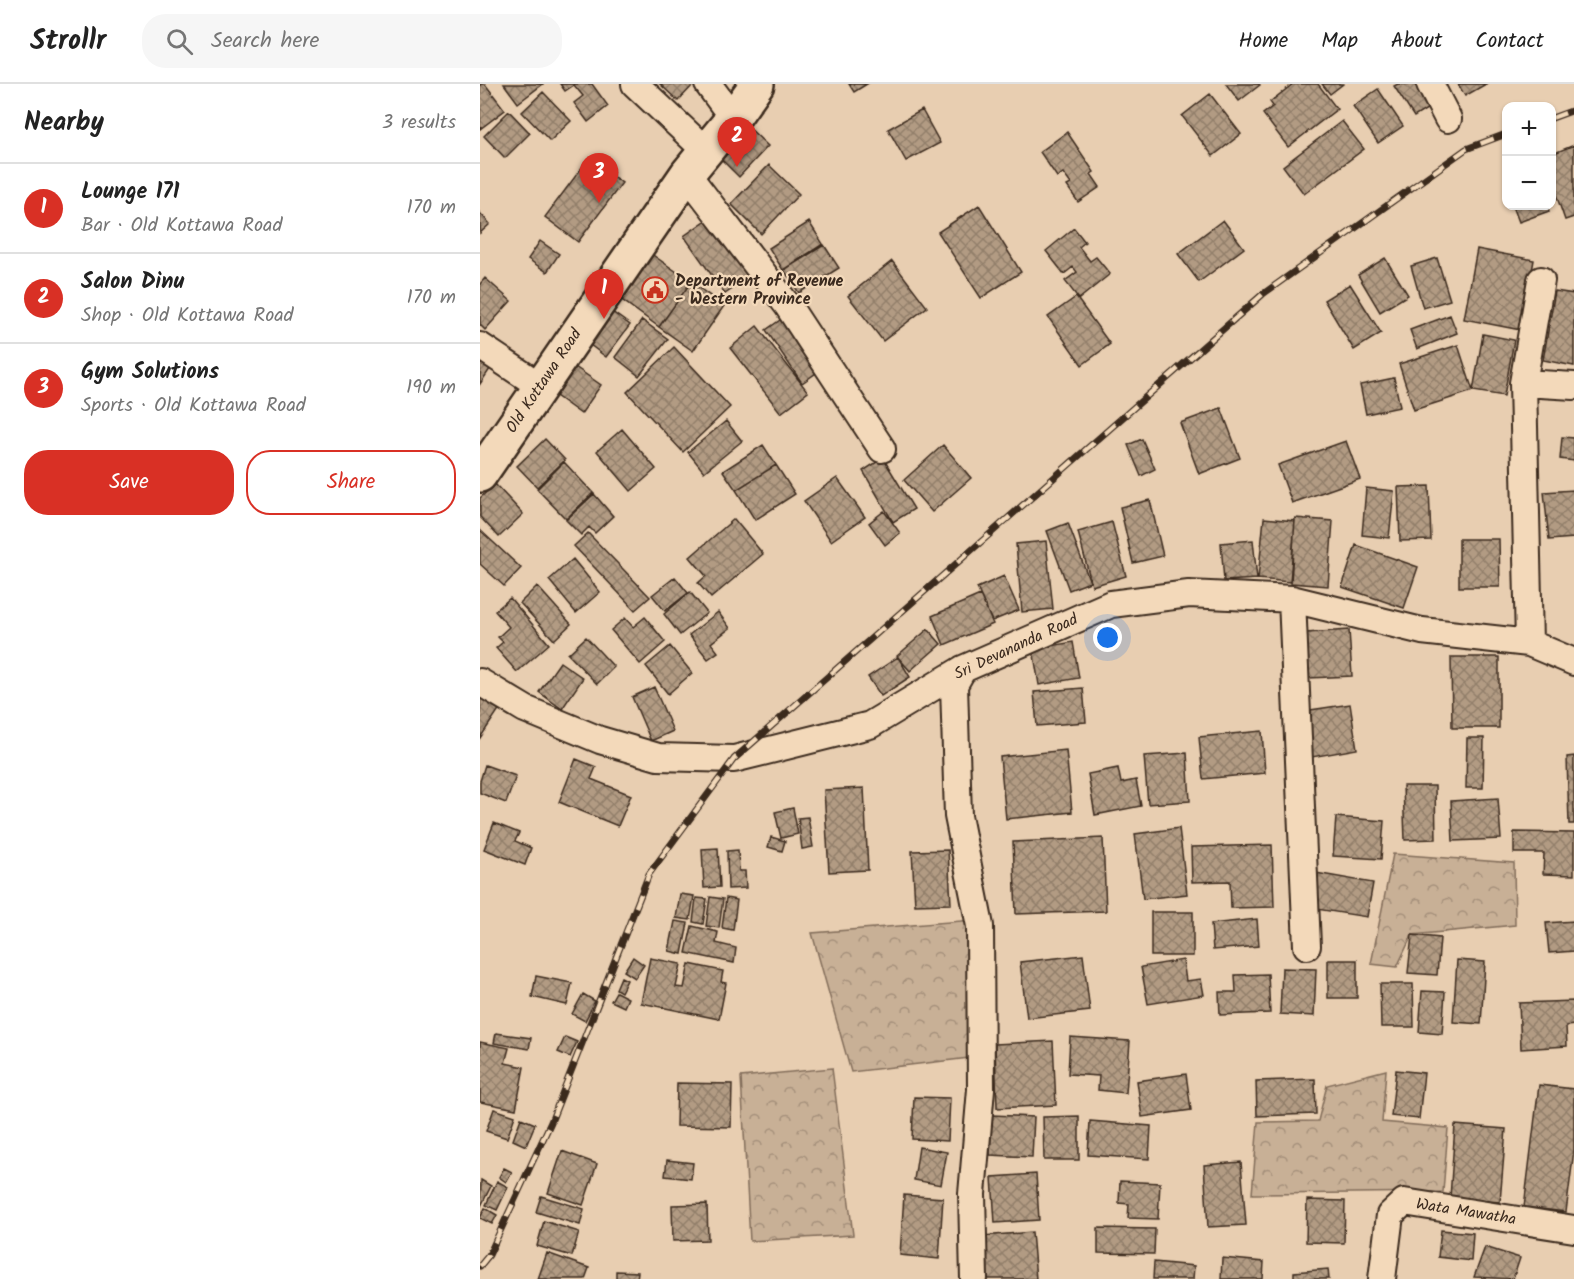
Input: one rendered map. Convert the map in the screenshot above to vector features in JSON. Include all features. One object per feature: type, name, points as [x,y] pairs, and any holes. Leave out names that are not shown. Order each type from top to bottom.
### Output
[{"type":"main road","name":"Old Kottawa Road","points":[[480,475],[697,163],[734,118],[757,84]]},
{"type":"street","points":[[635,84],[697,163],[882,449]]},
{"type":"street","points":[[708,84],[734,118]]},
{"type":"street","points":[[1430,84],[1448,119]]},
{"type":"street","points":[[1529,643],[1523,383],[1541,280]]},
{"type":"street","points":[[480,346],[540,386]]},
{"type":"street","points":[[1523,383],[1574,386]]},
{"type":"street","name":"Sri Devananda Road","points":[[480,682],[525,709],[600,740],[658,757],[734,759],[870,725],[963,669],[1111,604],[1189,594],[1292,599],[1422,631],[1529,643],[1574,662]]},
{"type":"street","points":[[1292,599],[1307,946]]},
{"type":"street","points":[[963,669],[954,685],[958,816],[980,926],[981,1089],[972,1194],[974,1279]]},
{"type":"street","name":"Wata Mawatha","points":[[1382,1279],[1390,1215],[1404,1202],[1574,1229]]},
{"type":"green space","points":[[1393,854],[1514,863],[1515,925],[1412,935],[1397,967],[1371,964]]},
{"type":"green space","points":[[974,920],[969,1058],[851,1072],[812,933]]},
{"type":"green space","points":[[832,1068],[853,1235],[750,1241],[741,1077]]},
{"type":"green space","points":[[1386,1070],[1382,1122],[1448,1128],[1443,1192],[1252,1194],[1258,1122],[1318,1121],[1327,1085]]},
{"type":"building","points":[[480,84],[485,84],[505,110],[480,129]]},
{"type":"building","points":[[504,84],[543,84],[518,103]]},
{"type":"building","points":[[560,84],[592,84],[608,106],[588,122],[574,103],[583,96],[574,85],[565,91]]},
{"type":"building","points":[[660,84],[694,84],[678,101]]},
{"type":"building","points":[[849,84],[867,84],[854,92]]},
{"type":"building","points":[[1226,84],[1259,84],[1260,85],[1239,101]]},
{"type":"building","points":[[1293,84],[1318,84],[1337,109],[1288,147],[1263,114],[1273,106],[1270,102]]},
{"type":"building","points":[[1322,84],[1343,84],[1330,94]]},
{"type":"building","points":[[1422,84],[1435,104],[1414,117],[1394,86]]},
{"type":"building","points":[[1458,84],[1486,84],[1465,96]]},
{"type":"building","points":[[1378,89],[1403,126],[1378,143],[1353,106]]},
{"type":"building","points":[[543,92],[571,121],[550,141],[522,112]]},
{"type":"building","points":[[1210,94],[1241,134],[1213,156],[1182,116]]},
{"type":"building","points":[[922,110],[940,143],[906,161],[888,129]]},
{"type":"building","points":[[509,111],[530,133],[505,158],[484,136]]},
{"type":"building","points":[[742,121],[768,146],[739,177],[714,152]]},
{"type":"building","points":[[1342,121],[1364,149],[1304,194],[1283,166]]},
{"type":"building","points":[[1067,132],[1094,172],[1091,174],[1100,187],[1078,202],[1067,186],[1071,184],[1063,173],[1057,177],[1040,152]]},
{"type":"building","points":[[1574,145],[1574,217],[1565,220],[1556,194],[1556,152]]},
{"type":"building","points":[[589,158],[622,183],[578,242],[545,217]]},
{"type":"building","points":[[769,165],[799,194],[761,234],[731,204]]},
{"type":"building","points":[[979,205],[1021,272],[981,298],[938,232]]},
{"type":"building","points":[[1514,210],[1549,211],[1519,222]]},
{"type":"building","points":[[480,213],[490,224],[480,233]]},
{"type":"building","points":[[715,214],[756,273],[725,294],[684,236]]},
{"type":"building","points":[[1223,220],[1244,248],[1199,282],[1178,254]]},
{"type":"building","points":[[809,222],[823,244],[783,270],[769,248]]},
{"type":"building","points":[[1074,228],[1085,242],[1079,247],[1090,261],[1096,257],[1110,274],[1079,299],[1065,281],[1077,272],[1073,267],[1064,274],[1046,251]]},
{"type":"building","points":[[540,241],[559,254],[547,272],[528,259]]},
{"type":"building","points":[[824,245],[839,268],[799,293],[784,270]]},
{"type":"building","points":[[1477,249],[1534,260],[1521,330],[1464,319]]},
{"type":"building","name":"Department of Revenue - Western Province","points":[[650,253],[691,282],[659,327],[619,298]]},
{"type":"building","points":[[1385,258],[1408,295],[1380,312],[1358,275]]},
{"type":"building","points":[[1437,258],[1450,300],[1423,308],[1411,266]]},
{"type":"building","points":[[892,261],[927,307],[883,341],[848,296]]},
{"type":"building","points":[[485,278],[511,301],[485,330],[480,325],[480,284]]},
{"type":"building","points":[[691,282],[724,306],[693,351],[659,327]]},
{"type":"building","points":[[1350,284],[1381,333],[1354,350],[1324,300]]},
{"type":"building","points":[[1555,291],[1574,294],[1574,366],[1543,360]]},
{"type":"building","points":[[1076,297],[1110,344],[1082,365],[1048,317]]},
{"type":"building","points":[[604,306],[630,325],[606,357],[581,338]]},
{"type":"building","points":[[790,313],[826,366],[802,383],[766,330]]},
{"type":"building","points":[[1450,315],[1457,333],[1417,349],[1410,330]]},
{"type":"building","points":[[642,320],[668,339],[639,376],[615,357]]},
{"type":"building","points":[[757,326],[808,392],[781,413],[730,348]]},
{"type":"building","points":[[1483,334],[1514,340],[1504,396],[1473,391]]},
{"type":"building","points":[[1458,345],[1473,391],[1414,410],[1399,364]]},
{"type":"building","points":[[674,347],[730,407],[683,452],[627,392]]},
{"type":"building","points":[[565,360],[601,385],[581,414],[545,388]]},
{"type":"building","points":[[480,362],[490,369],[480,384]]},
{"type":"building","points":[[1394,378],[1400,407],[1366,414],[1360,385]]},
{"type":"building","points":[[1221,408],[1240,458],[1199,474],[1180,423]]},
{"type":"building","points":[[726,421],[742,441],[704,472],[688,452]]},
{"type":"building","points":[[622,429],[656,469],[631,491],[597,451]]},
{"type":"building","points":[[1562,437],[1574,438],[1574,461],[1560,459]]},
{"type":"building","points":[[545,439],[565,460],[537,487],[517,466]]},
{"type":"building","points":[[1142,439],[1155,469],[1141,476],[1128,445]]},
{"type":"building","points":[[1346,441],[1360,479],[1292,503],[1278,465]]},
{"type":"building","points":[[763,445],[776,465],[736,490],[723,471]]},
{"type":"building","points":[[943,445],[971,478],[932,512],[904,480]]},
{"type":"building","points":[[883,458],[914,509],[893,522],[863,471]]},
{"type":"building","points":[[564,462],[593,493],[566,519],[537,489]]},
{"type":"building","points":[[776,465],[795,494],[755,520],[736,490]]},
{"type":"building","points":[[837,478],[865,517],[831,541],[804,501]]},
{"type":"building","points":[[495,484],[523,514],[499,537],[480,517],[480,498]]},
{"type":"building","points":[[1429,486],[1431,540],[1400,541],[1398,487]]},
{"type":"building","points":[[1366,488],[1394,491],[1389,538],[1362,535]]},
{"type":"building","points":[[1574,490],[1574,538],[1549,540],[1544,492]]},
{"type":"building","points":[[594,494],[613,516],[595,533],[589,527],[581,535],[566,520]]},
{"type":"building","points":[[1150,500],[1163,556],[1133,563],[1120,507]]},
{"type":"building","points":[[884,511],[900,533],[885,545],[869,523]]},
{"type":"building","points":[[1264,518],[1295,521],[1290,582],[1258,579]]},
{"type":"building","points":[[1295,518],[1333,521],[1328,586],[1291,583]]},
{"type":"building","points":[[734,519],[763,554],[711,598],[698,583],[706,576],[690,557]]},
{"type":"building","points":[[1112,522],[1126,576],[1092,586],[1078,532]]},
{"type":"building","points":[[1068,523],[1090,582],[1069,590],[1047,531]]},
{"type":"building","points":[[480,530],[521,568],[504,586],[480,564]]},
{"type":"building","points":[[588,533],[650,597],[635,610],[574,546]]},
{"type":"building","points":[[1459,539],[1499,539],[1500,587],[1459,587]]},
{"type":"building","points":[[1253,540],[1257,579],[1224,581],[1221,543]]},
{"type":"building","points":[[1046,541],[1053,609],[1022,612],[1016,544]]},
{"type":"building","points":[[1356,545],[1418,567],[1404,608],[1342,587]]},
{"type":"building","points":[[573,559],[600,592],[576,613],[549,580]]},
{"type":"building","points":[[1004,576],[1019,610],[992,621],[977,588]]},
{"type":"building","points":[[675,577],[688,593],[665,611],[652,595]]},
{"type":"building","points":[[537,586],[571,624],[554,640],[520,603]]},
{"type":"building","points":[[690,592],[707,613],[680,635],[664,614]]},
{"type":"building","points":[[980,595],[993,624],[944,645],[932,616]]},
{"type":"building","points":[[510,598],[549,644],[517,672],[496,648],[503,642],[498,637],[509,627],[495,611]]},
{"type":"building","points":[[718,612],[730,628],[711,643],[718,652],[708,659],[689,635]]},
{"type":"building","points":[[645,617],[665,642],[640,664],[611,630],[625,618],[633,627]]},
{"type":"building","points":[[928,629],[941,644],[910,671],[897,656]]},
{"type":"building","points":[[1349,630],[1352,676],[1309,678],[1306,633]]},
{"type":"building","points":[[586,637],[614,667],[597,684],[568,654]]},
{"type":"building","points":[[1073,642],[1079,678],[1039,685],[1033,649]]},
{"type":"building","points":[[670,646],[692,673],[668,694],[646,666]]},
{"type":"building","points":[[898,657],[910,677],[881,696],[868,677]]},
{"type":"building","points":[[1451,657],[1499,657],[1499,728],[1452,728]]},
{"type":"building","points":[[560,662],[583,678],[562,709],[539,692]]},
{"type":"building","points":[[654,687],[673,731],[651,741],[632,697]]},
{"type":"building","points":[[1083,688],[1086,722],[1037,726],[1034,692]]},
{"type":"building","points":[[480,694],[500,708],[480,738]]},
{"type":"building","points":[[1350,704],[1357,749],[1312,757],[1304,711]]},
{"type":"building","points":[[1262,731],[1265,773],[1203,779],[1199,737]]},
{"type":"building","points":[[1467,738],[1484,738],[1483,788],[1466,788]]},
{"type":"building","points":[[1066,750],[1072,812],[1006,819],[1000,757]]},
{"type":"building","points":[[1187,753],[1190,801],[1148,804],[1144,756]]},
{"type":"building","points":[[1574,756],[1574,824],[1569,824],[1567,757]]},
{"type":"building","points":[[576,759],[596,767],[591,779],[631,795],[618,826],[559,802]]},
{"type":"building","points":[[485,765],[516,776],[506,803],[480,793],[480,781]]},
{"type":"building","points":[[1118,768],[1121,783],[1136,780],[1141,806],[1095,815],[1088,774]]},
{"type":"building","points":[[1403,786],[1435,786],[1436,839],[1405,840]]},
{"type":"building","points":[[864,788],[868,870],[829,872],[824,790]]},
{"type":"building","points":[[1498,798],[1501,839],[1453,841],[1451,801]]},
{"type":"building","points":[[793,808],[798,834],[781,838],[775,812]]},
{"type":"building","points":[[808,817],[813,847],[802,849],[798,818]]},
{"type":"building","points":[[1336,817],[1384,821],[1381,859],[1333,856]]},
{"type":"building","points":[[494,823],[519,833],[515,841],[531,848],[525,865],[484,849]]},
{"type":"building","points":[[1179,828],[1187,894],[1143,899],[1135,834]]},
{"type":"building","points":[[1514,832],[1574,833],[1574,875],[1543,874],[1544,853],[1514,853]]},
{"type":"building","points":[[771,837],[785,841],[782,851],[768,847]]},
{"type":"building","points":[[1103,838],[1106,911],[1016,914],[1013,842]]},
{"type":"building","points":[[1272,845],[1274,907],[1231,908],[1230,881],[1192,882],[1191,847]]},
{"type":"building","points":[[718,848],[720,887],[704,888],[702,849]]},
{"type":"building","points":[[738,850],[739,871],[745,871],[746,888],[728,889],[727,851]]},
{"type":"building","points":[[948,850],[951,904],[915,905],[912,851]]},
{"type":"building","points":[[1316,873],[1373,883],[1367,917],[1310,908]]},
{"type":"building","points":[[680,894],[694,896],[690,920],[676,918]]},
{"type":"building","points":[[710,897],[723,899],[719,928],[706,926]]},
{"type":"building","points":[[696,898],[707,899],[703,924],[693,922]]},
{"type":"building","points":[[726,898],[737,900],[733,930],[722,928]]},
{"type":"building","points":[[1151,912],[1193,912],[1193,956],[1151,956]]},
{"type":"building","points":[[1257,919],[1259,946],[1213,950],[1211,924]]},
{"type":"building","points":[[675,921],[688,923],[682,954],[669,951]]},
{"type":"building","points":[[1574,921],[1574,951],[1549,953],[1546,923]]},
{"type":"building","points":[[692,926],[718,932],[716,943],[736,948],[734,963],[686,953]]},
{"type":"building","points":[[1412,935],[1440,938],[1437,975],[1408,973]]},
{"type":"building","points":[[1083,955],[1090,1011],[1027,1018],[1020,962]]},
{"type":"building","points":[[633,957],[644,965],[635,978],[624,971]]},
{"type":"building","points":[[650,958],[681,964],[676,987],[684,988],[689,964],[723,971],[721,982],[726,983],[719,1019],[641,1003]]},
{"type":"building","points":[[1183,960],[1186,981],[1201,979],[1204,995],[1148,1004],[1141,967]]},
{"type":"building","points":[[1328,960],[1357,960],[1357,998],[1328,998]]},
{"type":"building","points":[[1457,960],[1485,962],[1481,1024],[1453,1022]]},
{"type":"building","points":[[1282,968],[1316,969],[1314,1016],[1280,1014]]},
{"type":"building","points":[[1268,974],[1270,1013],[1220,1015],[1219,992],[1236,992],[1235,975]]},
{"type":"building","points":[[536,976],[572,983],[567,1005],[532,997]]},
{"type":"building","points":[[621,977],[627,980],[621,992],[616,989]]},
{"type":"building","points":[[1380,984],[1413,984],[1414,1027],[1381,1027]]},
{"type":"building","points":[[1422,991],[1445,992],[1442,1034],[1419,1032]]},
{"type":"building","points":[[616,992],[628,998],[624,1007],[611,1001]]},
{"type":"building","points":[[583,994],[595,1001],[585,1021],[572,1014]]},
{"type":"building","points":[[1574,1001],[1574,1025],[1566,1026],[1567,1046],[1521,1049],[1519,1003]]},
{"type":"building","points":[[496,1033],[531,1038],[529,1049],[494,1043]]},
{"type":"building","points":[[565,1037],[577,1042],[570,1057],[558,1052]]},
{"type":"building","points":[[1070,1037],[1130,1041],[1126,1093],[1098,1090],[1099,1076],[1068,1074]]},
{"type":"building","points":[[1053,1041],[1056,1105],[997,1108],[995,1044]]},
{"type":"building","points":[[480,1042],[509,1048],[505,1063],[524,1067],[516,1109],[480,1102]]},
{"type":"building","points":[[1396,1070],[1424,1073],[1419,1119],[1391,1116]]},
{"type":"building","points":[[1186,1074],[1191,1110],[1142,1117],[1137,1081]]},
{"type":"building","points":[[1315,1079],[1316,1114],[1257,1116],[1256,1081]]},
{"type":"building","points":[[677,1083],[732,1084],[731,1127],[676,1126]]},
{"type":"building","points":[[1539,1085],[1574,1089],[1574,1150],[1566,1212],[1524,1207]]},
{"type":"building","points":[[914,1097],[950,1098],[948,1141],[912,1139]]},
{"type":"building","points":[[494,1109],[515,1116],[507,1138],[486,1131]]},
{"type":"building","points":[[992,1115],[1034,1117],[1032,1157],[990,1155]]},
{"type":"building","points":[[1079,1116],[1079,1160],[1044,1160],[1043,1117]]},
{"type":"building","points":[[521,1118],[535,1124],[526,1146],[513,1140]]},
{"type":"building","points":[[1090,1121],[1151,1126],[1149,1159],[1088,1155]]},
{"type":"building","points":[[1455,1125],[1506,1129],[1500,1202],[1450,1198]]},
{"type":"building","points":[[919,1147],[947,1152],[941,1185],[914,1180]]},
{"type":"building","points":[[562,1151],[597,1164],[583,1205],[548,1193]]},
{"type":"building","points":[[667,1160],[693,1163],[691,1179],[665,1176]]},
{"type":"building","points":[[1241,1162],[1246,1225],[1208,1227],[1204,1165]]},
{"type":"building","points":[[504,1168],[512,1172],[506,1182],[499,1177]]},
{"type":"building","points":[[1036,1174],[1039,1220],[995,1223],[992,1177]]},
{"type":"building","points":[[481,1180],[491,1186],[481,1206],[480,1205]]},
{"type":"building","points":[[497,1181],[508,1187],[497,1210],[486,1205]]},
{"type":"building","points":[[1120,1181],[1160,1183],[1158,1219],[1128,1218],[1129,1204],[1119,1203]]},
{"type":"building","points":[[904,1195],[943,1198],[939,1259],[900,1255]]},
{"type":"building","points":[[541,1196],[584,1209],[580,1225],[536,1212]]},
{"type":"building","points":[[1307,1200],[1345,1201],[1344,1243],[1306,1242]]},
{"type":"building","points":[[707,1204],[708,1240],[673,1241],[672,1205]]},
{"type":"building","points":[[485,1208],[497,1215],[492,1224],[480,1218]]},
{"type":"building","points":[[544,1221],[579,1232],[572,1256],[537,1246]]},
{"type":"building","points":[[1098,1228],[1155,1229],[1154,1254],[1098,1253]]},
{"type":"building","points":[[1441,1230],[1473,1233],[1471,1261],[1438,1257]]},
{"type":"building","points":[[1032,1232],[1036,1279],[987,1279],[983,1236]]},
{"type":"building","points":[[1485,1247],[1520,1258],[1513,1279],[1474,1277]]},
{"type":"building","points":[[547,1253],[589,1268],[585,1279],[538,1279]]},
{"type":"building","points":[[1222,1258],[1264,1262],[1263,1279],[1221,1279]]},
{"type":"building","points":[[1154,1262],[1194,1266],[1193,1279],[1153,1279]]},
{"type":"building","points":[[1328,1269],[1329,1279],[1294,1279],[1294,1272]]},
{"type":"building","points":[[616,1271],[638,1272],[637,1279],[616,1279]]},
{"type":"railway","points":[[1556,117],[1574,110]]},
{"type":"railway","points":[[480,1266],[489,1255],[551,1122],[649,874],[734,759],[1263,294],[1466,149],[1502,136]]},
{"type":"place","name":"Salon Dinu","points":[[737,167]]},
{"type":"place","name":"Gym Solutions","points":[[599,203]]},
{"type":"place","name":"Department of Revenue - Western Province","points":[[655,290]]},
{"type":"place","name":"Lounge 171","points":[[604,319]]}]
